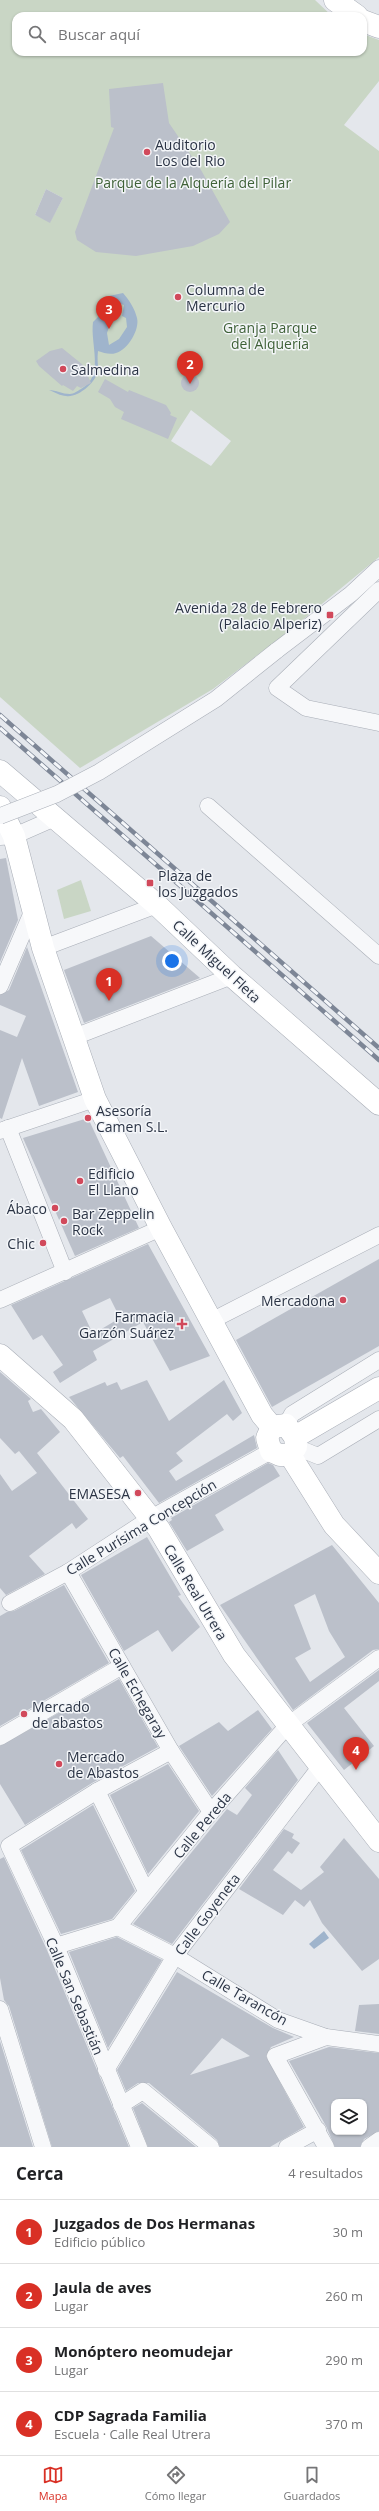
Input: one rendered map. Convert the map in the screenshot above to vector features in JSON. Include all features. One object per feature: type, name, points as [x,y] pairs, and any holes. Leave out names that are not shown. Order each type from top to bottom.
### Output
[{"type":"street","points":[[335,0],[351,12]]},
{"type":"street","points":[[367,22],[379,27]]},
{"type":"street","points":[[0,816],[57,794],[99,772],[216,699],[351,594],[379,568]]},
{"type":"street","points":[[379,590],[277,688],[306,708],[379,723]]},
{"type":"street","name":"Calle Miguel Fleta","points":[[0,771],[157,905],[232,976],[379,1104]]},
{"type":"street","points":[[208,806],[379,956]]},
{"type":"street","points":[[0,807],[7,836],[33,910],[43,948],[95,1099],[160,1228],[262,1415],[285,1440],[334,1525],[379,1574]]},
{"type":"street","points":[[7,836],[55,818]]},
{"type":"street","points":[[43,948],[157,905]]},
{"type":"street","points":[[0,986],[33,910]]},
{"type":"street","points":[[74,1037],[232,976]]},
{"type":"street","points":[[65,1272],[4,1130],[95,1099]]},
{"type":"street","points":[[0,1300],[160,1228]]},
{"type":"street","points":[[211,1321],[379,1235]]},
{"type":"street","name":"Calle Real Utrera","points":[[0,1355],[73,1419],[151,1518],[234,1655],[379,1841]]},
{"type":"street","points":[[285,1440],[292,1414],[379,1360]]},
{"type":"street","name":"Calle Purísima Concepción","points":[[10,1602],[68,1572],[151,1518],[285,1440],[379,1388]]},
{"type":"street","points":[[285,1440],[318,1456],[379,1419]]},
{"type":"street","name":"Calle Echegaray","points":[[68,1572],[171,1751],[212,1812]]},
{"type":"street","name":"Calle Pereda","points":[[118,1928],[146,1891],[212,1812],[288,1725],[379,1658]]},
{"type":"street","points":[[0,1737],[122,1666]]},
{"type":"street","points":[[146,1891],[97,1791],[171,1751]]},
{"type":"street","name":"Calle Goyeneta","points":[[106,2070],[175,1956],[320,1767]]},
{"type":"street","name":"Calle San Sebastián","points":[[97,1791],[9,1846],[56,1946],[139,2147]]},
{"type":"street","points":[[56,1946],[118,1928]]},
{"type":"street","name":"Calle Tarancón","points":[[118,1928],[175,1956],[278,2020],[326,2037],[379,2044]]},
{"type":"street","points":[[0,2009],[43,2147]]},
{"type":"street","points":[[326,2037],[275,2056],[318,2130],[326,2147]]},
{"type":"street","points":[[121,2105],[143,2091],[210,2147]]},
{"type":"street","points":[[287,2147],[318,2130]]},
{"type":"street","points":[[370,2147],[379,2140]]},
{"type":"green space","name":"Parque de la Alquería del Pilar","points":[[0,0],[315,0],[328,12],[12,12],[12,56],[367,56],[367,36],[379,40],[379,81],[344,125],[379,151],[379,557],[289,631],[213,689],[80,768],[0,697]],"holes":[[[46,189],[63,198],[50,222],[35,215]],[[191,410],[231,441],[211,466],[171,441]]]},
{"type":"green space","points":[[81,880],[91,911],[64,919],[57,890]]},
{"type":"water","points":[[123,293],[130,302],[136,315],[137,328],[129,344],[114,354],[98,351],[97,375],[91,384],[81,392],[71,396],[66,396],[49,390],[71,394],[81,389],[93,376],[95,359],[93,322],[105,310],[109,296]],"holes":[[[118,303],[124,305],[122,316],[126,318],[127,327],[119,339],[109,345],[107,333],[112,318],[119,315],[116,307]]]},
{"type":"water","points":[[324,1931],[329,1938],[314,1949],[309,1944]]},
{"type":"building","name":"Auditorio Los del Rio","points":[[163,83],[169,123],[201,170],[230,222],[219,234],[193,246],[136,256],[96,252],[77,240],[75,232],[114,128],[111,127],[109,89]]},
{"type":"building","points":[[46,189],[63,198],[50,223],[35,215]]},
{"type":"building","name":"Salmedina","points":[[62,348],[83,365],[91,383],[81,388],[77,386],[73,391],[63,385],[62,386],[39,366],[36,361],[50,351]]},
{"type":"building","points":[[190,374],[196,377],[199,383],[196,389],[190,392],[184,389],[181,383],[184,377]]},
{"type":"building","points":[[105,379],[128,392],[129,390],[166,405],[171,413],[170,415],[177,418],[168,439],[121,419],[124,412],[115,407],[110,399],[98,392]]},
{"type":"building","points":[[6,858],[18,920],[0,962],[0,859]]},
{"type":"building","points":[[151,936],[200,978],[84,1023],[64,970]]},
{"type":"building","points":[[27,947],[78,1092],[39,1106],[22,1058],[2,1119],[0,1118],[0,1030],[17,1037],[26,1016],[0,1005],[0,995],[9,990]]},
{"type":"building","name":"Edificio El Llano","points":[[88,1118],[139,1228],[75,1256],[23,1138]]},
{"type":"building","points":[[148,1244],[210,1356],[170,1371],[143,1322],[93,1351],[97,1360],[60,1383],[53,1372],[63,1365],[42,1335],[33,1340],[11,1305]],"holes":[[[110,1298],[120,1318],[93,1334],[82,1311]]]},
{"type":"building","name":"Mercadona","points":[[379,1259],[379,1346],[272,1407],[236,1340]]},
{"type":"building","points":[[0,1372],[31,1399],[28,1401],[33,1412],[41,1409],[60,1432],[37,1453],[88,1519],[76,1529],[72,1523],[29,1556],[45,1574],[6,1595],[0,1588],[0,1474],[12,1491],[37,1473],[19,1451],[15,1454],[0,1438]]},
{"type":"building","points":[[147,1380],[169,1421],[224,1380],[242,1413],[233,1421],[227,1414],[176,1453],[183,1461],[169,1471],[176,1481],[254,1435],[257,1448],[159,1503],[123,1456],[120,1458],[69,1397],[105,1382],[107,1386],[117,1382],[121,1390]]},
{"type":"building","points":[[268,1463],[273,1465],[280,1476],[215,1515],[224,1530],[187,1551],[169,1522],[172,1520],[171,1518]]},
{"type":"building","points":[[147,1537],[181,1595],[178,1596],[200,1627],[172,1652],[158,1630],[124,1651],[81,1575]]},
{"type":"building","points":[[332,1545],[379,1603],[379,1649],[373,1650],[293,1710],[220,1605]],"holes":[[[315,1594],[329,1631],[345,1657],[310,1682],[295,1658],[311,1649],[294,1605]]]},
{"type":"building","points":[[64,1585],[109,1663],[0,1726],[0,1616],[7,1612],[14,1611]]},
{"type":"building","points":[[379,1670],[379,1681],[344,1708],[374,1746],[344,1770],[307,1723]]},
{"type":"building","name":"Mercado de Abastos","points":[[119,1679],[158,1747],[92,1783],[25,1825],[0,1784],[0,1746]]},
{"type":"building","points":[[258,1710],[272,1729],[212,1796],[179,1746],[219,1722],[228,1731]]},
{"type":"building","points":[[278,1750],[298,1780],[172,1944],[133,1924],[227,1809],[237,1815],[252,1795],[245,1788]]},
{"type":"building","points":[[168,1764],[199,1811],[148,1874],[110,1795]]},
{"type":"building","points":[[93,1805],[135,1891],[112,1919],[61,1934],[21,1850]]},
{"type":"building","points":[[284,1829],[294,1834],[292,1838],[300,1843],[292,1854],[288,1851],[273,1870],[301,1890],[324,1872],[320,1867],[344,1838],[379,1879],[379,1959],[362,1971],[322,1923],[310,1900],[304,1907],[295,1900],[283,1915],[239,1889]]},
{"type":"building","points":[[4,1857],[47,1950],[129,2147],[52,2147],[9,2006],[4,2000],[0,1978],[0,1859]]},
{"type":"building","points":[[117,1937],[162,1960],[108,2048],[69,1952]]},
{"type":"building","points":[[177,1972],[273,2028],[294,2037],[271,2047],[266,2056],[304,2127],[270,2147],[220,2147],[217,2140],[149,2083],[138,2083],[126,2091],[117,2070]],"holes":[[[222,2038],[250,2056],[190,2075]]]},
{"type":"building","points":[[379,2004],[379,2034],[355,2031],[359,2005]]},
{"type":"building","points":[[0,2041],[33,2147],[0,2147]]},
{"type":"building","points":[[329,2047],[379,2053],[379,2131],[364,2139],[360,2147],[335,2147],[326,2126],[289,2061]]},
{"type":"building","points":[[142,2103],[196,2147],[148,2147],[133,2108]]},
{"type":"railway","points":[[0,715],[379,1048]]},
{"type":"railway","points":[[0,728],[379,1060]]},
{"type":"place","name":"Auditorio Los del Rio","points":[[147,152]]},
{"type":"place","name":"Columna de Mercurio","points":[[178,297]]},
{"type":"place","name":"Monóptero neomudejar","points":[[109,329]]},
{"type":"place","name":"Salmedina","points":[[63,369]]},
{"type":"place","name":"Jaula de aves","points":[[190,384]]},
{"type":"place","name":"Avenida 28 de Febrero (Palacio Alperiz)","points":[[330,615]]},
{"type":"place","name":"Plaza de los Juzgados","points":[[150,883]]},
{"type":"place","name":"Juzgados de Dos Hermanas","points":[[109,1001]]},
{"type":"place","name":"Asesoría Camen S.L.","points":[[88,1118]]},
{"type":"place","name":"Edificio El Llano","points":[[80,1181]]},
{"type":"place","name":"Ábaco","points":[[55,1208]]},
{"type":"place","name":"Bar Zeppelin Rock","points":[[64,1221]]},
{"type":"place","name":"Chic","points":[[43,1243]]},
{"type":"place","name":"Mercadona","points":[[343,1300]]},
{"type":"place","name":"Farmacia Garzón Suárez","points":[[182,1324]]},
{"type":"place","name":"EMASESA","points":[[138,1493]]},
{"type":"place","name":"Mercado de abastos","points":[[24,1714]]},
{"type":"place","name":"Mercado de Abastos","points":[[59,1764]]},
{"type":"place","name":"CDP Sagrada Familia","points":[[356,1770]]},
{"type":"park label","name":"Granja Parque del Alquería","points":[[270,336]]}]
